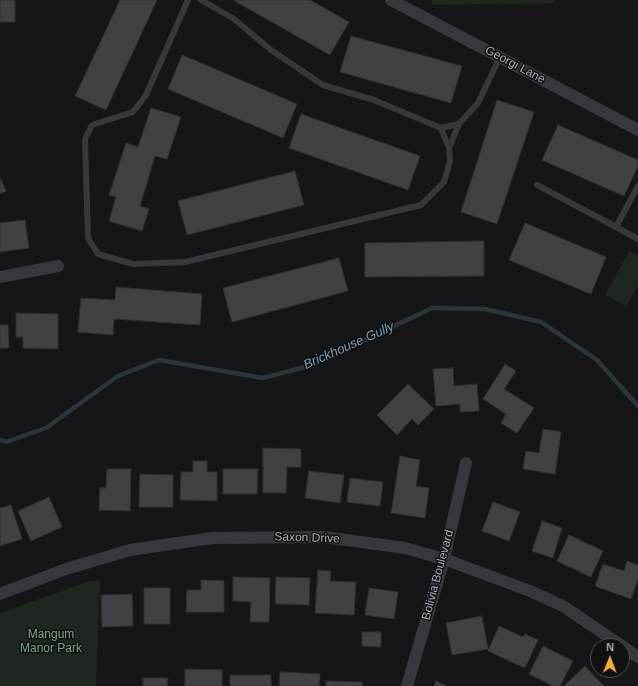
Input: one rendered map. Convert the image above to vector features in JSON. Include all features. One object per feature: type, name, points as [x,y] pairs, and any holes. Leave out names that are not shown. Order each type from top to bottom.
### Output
[{"type":"street","name":"Georgi Lane","points":[[391,0],[638,130]]},
{"type":"street","points":[[0,278],[58,266]]},
{"type":"street","name":"Bolivia Boulevard","points":[[408,686],[444,559],[466,463]]},
{"type":"street","name":"Saxon Drive","points":[[0,594],[66,569],[130,550],[212,538],[324,537],[405,548],[444,559],[530,591],[564,606],[610,638]]},
{"type":"lane","points":[[188,0],[146,95],[133,112],[92,125],[85,139],[88,238],[98,254],[133,264],[185,262],[420,206],[444,182],[450,161],[449,148],[441,128]]},
{"type":"lane","points":[[201,0],[234,19],[272,50],[323,85],[374,100],[441,128],[459,124]]},
{"type":"lane","points":[[449,148],[459,124],[478,103],[500,57]]},
{"type":"lane","points":[[537,186],[638,239]]},
{"type":"lane","points":[[616,227],[638,186]]},
{"type":"green space","points":[[432,0],[554,0],[554,3],[432,5]]},
{"type":"green space","points":[[629,251],[638,255],[638,285],[627,306],[605,295]]},
{"type":"green space","name":"Mangum Manor Park","points":[[100,580],[96,686],[0,686],[0,613],[87,582]]},
{"type":"building","points":[[0,0],[15,0],[15,22],[0,22]]},
{"type":"building","points":[[120,0],[157,0],[106,110],[75,96]]},
{"type":"building","points":[[233,0],[310,0],[349,22],[330,55]]},
{"type":"building","points":[[351,36],[462,66],[451,103],[340,72]]},
{"type":"building","points":[[182,55],[297,104],[283,138],[168,89]]},
{"type":"building","points":[[497,100],[534,112],[497,224],[461,212]]},
{"type":"building","points":[[151,108],[181,117],[167,159],[155,156],[140,206],[149,209],[142,231],[109,221],[116,197],[109,195],[126,143],[138,147]]},
{"type":"building","points":[[301,114],[420,156],[408,190],[289,148]]},
{"type":"building","points":[[558,125],[638,160],[638,166],[624,196],[542,160]]},
{"type":"building","points":[[295,171],[304,205],[187,235],[178,201]]},
{"type":"building","points":[[0,178],[6,191],[0,194]]},
{"type":"building","points":[[25,220],[29,248],[0,252],[0,223]]},
{"type":"building","points":[[525,223],[606,257],[591,294],[509,260]]},
{"type":"building","points":[[484,241],[484,276],[365,277],[365,243]]},
{"type":"building","points":[[339,258],[348,291],[232,322],[223,288]]},
{"type":"building","points":[[116,287],[202,294],[200,325],[114,319],[113,335],[78,332],[81,298],[115,300]]},
{"type":"building","points":[[16,313],[58,314],[58,349],[23,348],[23,337],[16,337]]},
{"type":"building","points":[[0,325],[8,325],[9,348],[0,348]]},
{"type":"building","points":[[505,364],[516,371],[504,389],[534,408],[517,433],[501,423],[506,414],[483,399]]},
{"type":"building","points":[[453,368],[454,386],[477,384],[479,411],[460,412],[460,404],[436,406],[433,369]]},
{"type":"building","points":[[408,384],[434,409],[418,425],[412,419],[397,435],[377,415]]},
{"type":"building","points":[[543,429],[561,432],[555,474],[523,469],[526,451],[539,453]]},
{"type":"building","points":[[263,448],[301,449],[301,467],[287,467],[286,493],[263,493]]},
{"type":"building","points":[[400,456],[420,460],[416,486],[429,488],[425,518],[391,513]]},
{"type":"building","points":[[193,461],[207,461],[207,472],[217,472],[217,501],[180,500],[181,472],[193,472]]},
{"type":"building","points":[[107,469],[131,469],[130,511],[99,510],[100,488],[106,488]]},
{"type":"building","points":[[223,469],[258,469],[257,494],[223,494]]},
{"type":"building","points":[[309,471],[344,475],[340,503],[305,498]]},
{"type":"building","points":[[140,474],[173,475],[173,507],[139,507]]},
{"type":"building","points":[[350,478],[383,482],[380,506],[347,502]]},
{"type":"building","points":[[49,497],[62,527],[31,541],[18,511]]},
{"type":"building","points":[[493,502],[520,512],[509,541],[482,531]]},
{"type":"building","points":[[11,505],[22,539],[0,546],[0,508]]},
{"type":"building","points":[[542,521],[562,528],[553,558],[532,551]]},
{"type":"building","points":[[569,535],[603,551],[591,577],[557,561]]},
{"type":"building","points":[[627,561],[638,565],[638,579],[631,599],[595,586],[603,564],[624,571]]},
{"type":"building","points":[[318,570],[331,571],[330,581],[356,582],[354,615],[315,613]]},
{"type":"building","points":[[233,577],[270,578],[269,622],[250,622],[251,602],[233,601]]},
{"type":"building","points":[[276,577],[310,578],[309,605],[275,604]]},
{"type":"building","points":[[201,580],[224,581],[224,612],[186,612],[187,590],[201,590]]},
{"type":"building","points":[[144,588],[170,588],[170,624],[144,624]]},
{"type":"building","points":[[369,588],[398,592],[394,619],[365,615]]},
{"type":"building","points":[[132,594],[133,626],[102,627],[101,595]]},
{"type":"building","points":[[482,616],[488,649],[452,655],[446,623]]},
{"type":"building","points":[[499,626],[523,637],[525,634],[538,640],[525,668],[488,651]]},
{"type":"building","points":[[362,632],[381,632],[381,647],[362,646]]},
{"type":"building","points":[[543,646],[573,661],[560,686],[553,686],[529,674]]},
{"type":"building","points":[[585,666],[590,671],[590,678],[596,678],[604,686],[564,686]]},
{"type":"building","points":[[185,669],[222,670],[222,686],[185,686]]},
{"type":"building","points":[[280,672],[320,674],[319,686],[279,686]]},
{"type":"building","points":[[230,675],[271,675],[271,686],[230,686]]},
{"type":"building","points":[[143,678],[168,678],[167,686],[143,686]]},
{"type":"building","points":[[326,681],[362,682],[362,686],[326,686]]},
{"type":"building","points":[[436,681],[447,686],[434,686]]},
{"type":"waterway","name":"Brickhouse Gully","points":[[0,440],[6,442],[46,428],[118,376],[159,360],[263,378],[313,365],[432,308],[485,309],[541,322],[597,360],[638,406]]}]
